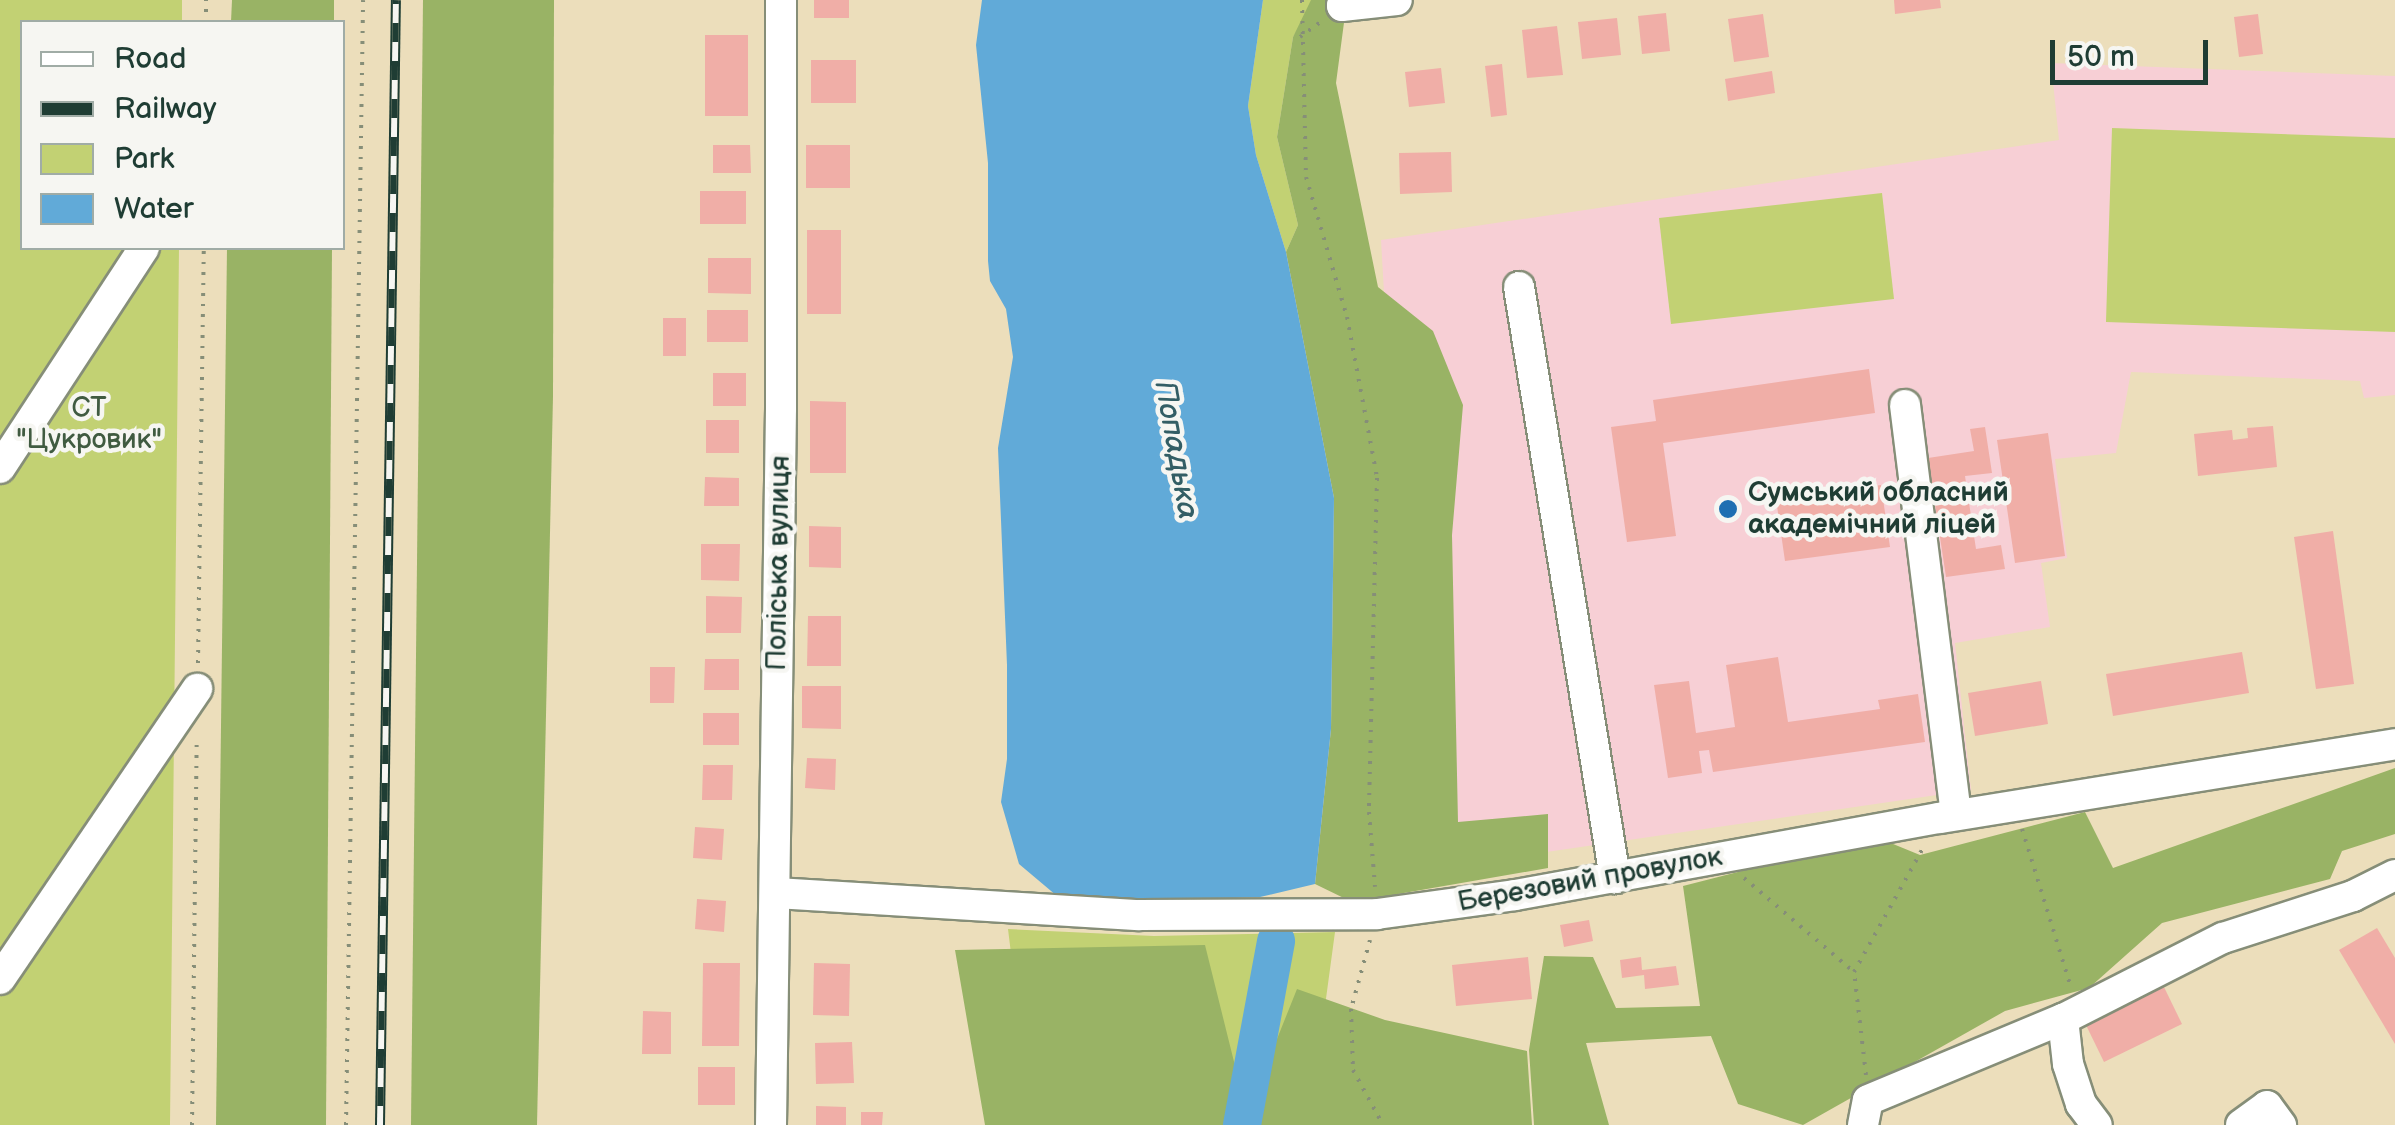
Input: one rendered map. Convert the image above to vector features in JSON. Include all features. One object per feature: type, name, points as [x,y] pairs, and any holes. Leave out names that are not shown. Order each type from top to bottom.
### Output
[{"type":"street","name":"Поліська вулиця","points":[[771,1125],[781,0]]},
{"type":"street","points":[[1342,3],[1396,0]]},
{"type":"street","points":[[0,468],[143,250]]},
{"type":"street","points":[[1519,287],[1615,878]]},
{"type":"street","points":[[1905,405],[1948,817]]},
{"type":"street","points":[[0,979],[198,689]]},
{"type":"street","name":"Березовий провулок","points":[[776,893],[1139,915],[1377,914],[1615,878],[1948,817],[2395,744]]},
{"type":"street","points":[[1866,1112],[2223,938],[2353,896],[2395,875]]},
{"type":"street","points":[[2063,1019],[2068,1064],[2080,1104],[2097,1125]]},
{"type":"street","points":[[2240,1125],[2267,1106],[2281,1125]]},
{"type":"path","points":[[346,1125],[362,0]]},
{"type":"path","points":[[1302,0],[1306,176],[1347,317],[1377,478],[1369,812],[1377,914],[1351,1009],[1353,1070],[1383,1125]]},
{"type":"path","points":[[192,1125],[204,250]]},
{"type":"path","points":[[2014,806],[2068,977]]},
{"type":"path","points":[[1866,1112],[1854,972],[1948,817]]},
{"type":"path","points":[[1722,858],[1854,972]]},
{"type":"shaded area","name":"Сумський обласний академічний ліцей","points":[[2051,63],[2395,76],[2395,395],[2364,398],[2360,381],[2131,372],[2116,453],[2055,459],[2067,558],[2041,563],[2050,627],[1955,643],[1971,790],[1417,871],[1381,240],[2059,140]]},
{"type":"green space","name":"СТ \"Цукровик\"","points":[[0,0],[182,0],[182,20],[20,20],[20,250],[179,250],[170,1125],[0,1125]]},
{"type":"green space","points":[[232,0],[334,0],[334,20],[231,20]]},
{"type":"green space","points":[[423,0],[554,0],[553,396],[537,1125],[411,1125]]},
{"type":"green space","points":[[1263,0],[1311,0],[1312,4],[1293,37],[1277,137],[1298,225],[1286,252],[1256,155],[1248,106]]},
{"type":"green space","points":[[1311,0],[1347,0],[1336,83],[1378,287],[1433,331],[1463,405],[1452,535],[1458,822],[1548,814],[1548,868],[1352,902],[1315,884],[1331,729],[1334,498],[1286,252],[1298,225],[1277,137],[1293,37]]},
{"type":"green space","points":[[2112,128],[2395,138],[2395,332],[2106,322]]},
{"type":"green space","points":[[1882,193],[1894,299],[1671,324],[1659,218]]},
{"type":"green space","points":[[227,250],[332,250],[326,1125],[216,1125]]},
{"type":"green space","points":[[2395,768],[2395,834],[2342,851],[2330,879],[2162,923],[2089,988],[2005,1011],[1803,1125],[1738,1104],[1711,1036],[1586,1043],[1609,1125],[1534,1125],[1529,1050],[1544,956],[1593,957],[1616,1008],[1700,1006],[1683,886],[1876,837],[1920,855],[2085,812],[2113,868]]},
{"type":"green space","points":[[1008,929],[1154,936],[1335,932],[1315,1080],[1442,1125],[1032,1125]]},
{"type":"green space","points":[[1205,945],[1247,1114],[1297,989],[1385,1020],[1527,1051],[1532,1125],[985,1125],[955,950]]},
{"type":"water","points":[[982,0],[1263,0],[1248,106],[1256,155],[1286,252],[1334,498],[1331,729],[1315,884],[1260,897],[1160,901],[1057,896],[1019,864],[1001,802],[1007,759],[1007,665],[998,448],[1013,357],[1006,309],[990,281],[988,261],[988,163],[976,45]]},
{"type":"building","points":[[814,0],[849,0],[849,18],[814,18]]},
{"type":"building","points":[[1894,0],[1940,0],[1941,8],[1895,14]]},
{"type":"building","points":[[1666,13],[1670,51],[1642,54],[1638,16]]},
{"type":"building","points":[[1763,14],[1769,57],[1734,62],[1728,19]]},
{"type":"building","points":[[2258,14],[2263,54],[2239,57],[2234,17]]},
{"type":"building","points":[[1617,18],[1621,55],[1582,59],[1578,22]]},
{"type":"building","points":[[1557,26],[1563,75],[1527,78],[1522,30]]},
{"type":"building","points":[[705,35],[748,35],[748,116],[705,116]]},
{"type":"building","points":[[811,60],[856,60],[856,103],[811,103]]},
{"type":"building","points":[[1502,64],[1507,115],[1491,117],[1485,66]]},
{"type":"building","points":[[1441,68],[1445,103],[1409,107],[1405,72]]},
{"type":"building","points":[[1772,71],[1775,93],[1728,101],[1725,79]]},
{"type":"building","points":[[713,145],[750,145],[751,173],[713,173]]},
{"type":"building","points":[[806,145],[850,145],[850,188],[806,188]]},
{"type":"building","points":[[1451,152],[1452,192],[1400,194],[1399,153]]},
{"type":"building","points":[[700,191],[746,191],[746,224],[700,224]]},
{"type":"building","points":[[807,230],[841,230],[841,314],[807,314]]},
{"type":"building","points":[[708,258],[751,258],[751,294],[708,293]]},
{"type":"building","points":[[707,310],[748,310],[748,342],[707,342]]},
{"type":"building","points":[[663,318],[686,318],[686,356],[663,356]]},
{"type":"building","points":[[1869,369],[1875,413],[1663,443],[1676,536],[1627,542],[1611,427],[1656,421],[1653,400]]},
{"type":"building","points":[[713,373],[746,373],[746,406],[713,406]]},
{"type":"building","points":[[810,401],[846,402],[846,473],[810,473]]},
{"type":"building","points":[[706,420],[739,420],[739,453],[706,453]]},
{"type":"building","points":[[2273,426],[2277,467],[2198,476],[2194,434],[2232,430],[2233,440],[2248,438],[2247,428]]},
{"type":"building","points":[[1985,427],[1992,473],[1965,476],[1976,549],[2001,545],[2005,569],[1946,577],[1928,458],[1974,451],[1970,429]]},
{"type":"building","points":[[2048,433],[2065,556],[2015,563],[1997,440]]},
{"type":"building","points":[[705,477],[739,478],[739,506],[704,506]]},
{"type":"building","points":[[1881,485],[1890,547],[1785,561],[1776,499]]},
{"type":"building","points":[[809,526],[841,527],[841,568],[809,567]]},
{"type":"building","points":[[2333,531],[2354,684],[2316,689],[2294,537]]},
{"type":"building","points":[[701,544],[740,544],[739,581],[701,580]]},
{"type":"building","points":[[706,596],[742,597],[741,633],[706,633]]},
{"type":"building","points":[[808,616],[841,616],[841,666],[807,666]]},
{"type":"building","points":[[2242,652],[2249,693],[2113,716],[2106,674]]},
{"type":"building","points":[[1778,657],[1788,722],[1880,709],[1878,700],[1918,694],[1925,742],[1713,772],[1709,750],[1699,751],[1702,773],[1668,778],[1654,685],[1689,681],[1696,733],[1735,727],[1726,665]]},
{"type":"building","points":[[705,659],[739,659],[739,690],[704,690]]},
{"type":"building","points":[[650,667],[675,667],[674,703],[650,703]]},
{"type":"building","points":[[2041,681],[2048,724],[1975,736],[1968,693]]},
{"type":"building","points":[[802,686],[841,686],[841,729],[802,728]]},
{"type":"building","points":[[703,713],[739,713],[739,745],[703,745]]},
{"type":"building","points":[[807,758],[836,759],[835,790],[805,788]]},
{"type":"building","points":[[703,765],[733,765],[732,800],[702,800]]},
{"type":"building","points":[[695,827],[724,829],[722,860],[693,858]]},
{"type":"building","points":[[697,899],[726,901],[724,932],[695,929]]},
{"type":"building","points":[[1589,920],[1593,941],[1564,947],[1560,925]]},
{"type":"building","points":[[2377,928],[2395,958],[2395,1044],[2339,950]]},
{"type":"building","points":[[1528,957],[1532,999],[1456,1006],[1452,965]]},
{"type":"building","points":[[1641,957],[1642,970],[1676,966],[1679,985],[1645,989],[1644,975],[1622,978],[1620,960]]},
{"type":"building","points":[[703,963],[740,963],[739,1046],[702,1046]]},
{"type":"building","points":[[814,963],[850,964],[849,1016],[813,1015]]},
{"type":"building","points":[[2163,985],[2182,1024],[2104,1062],[2085,1023]]},
{"type":"building","points":[[643,1011],[671,1012],[671,1054],[642,1054]]},
{"type":"building","points":[[852,1042],[854,1083],[816,1084],[815,1043]]},
{"type":"building","points":[[698,1067],[735,1067],[735,1105],[698,1105]]},
{"type":"building","points":[[816,1106],[846,1107],[846,1125],[816,1125]]},
{"type":"building","points":[[861,1112],[883,1112],[882,1125],[861,1125]]},
{"type":"waterway","name":"Попадька","points":[[1242,1125],[1276,941]]},
{"type":"railway","points":[[380,1125],[396,0]]},
{"type":"place","name":"Сумський обласний академічний ліцей","points":[[1728,509]]}]
